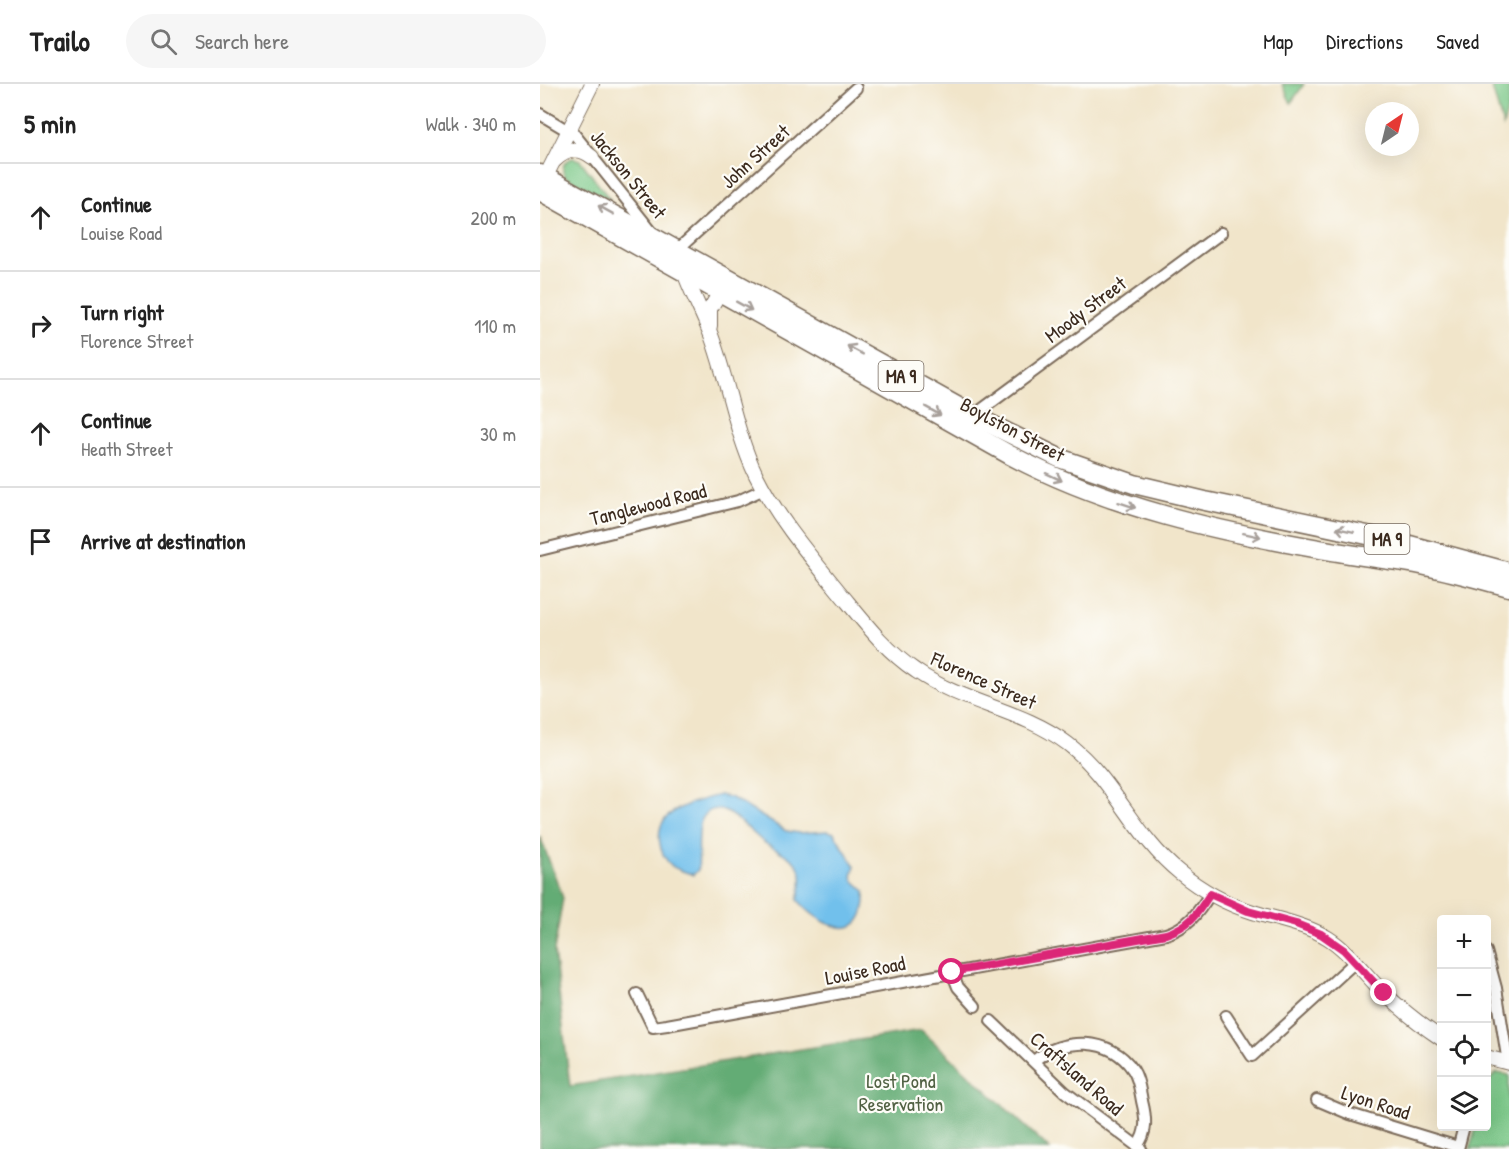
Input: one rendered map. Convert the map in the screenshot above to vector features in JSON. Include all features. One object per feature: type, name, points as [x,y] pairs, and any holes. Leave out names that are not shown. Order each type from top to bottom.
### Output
[{"type":"highway","name":"Boylston Street","points":[[543,179],[658,239],[973,416],[1036,448],[1122,480],[1194,498],[1382,538],[1509,587]]},
{"type":"highway","name":"Boylston Street","points":[[543,179],[684,273],[1010,455],[1099,495],[1155,514],[1328,551],[1406,562],[1509,572]]},
{"type":"highway","points":[[1462,567],[1509,565]]},
{"type":"highway","points":[[1462,567],[1509,601]]},
{"type":"street","points":[[543,179],[592,84]]},
{"type":"street","name":"John Street","points":[[677,250],[856,88]]},
{"type":"street","name":"Jackson Street","points":[[540,114],[577,138],[658,239]]},
{"type":"street","points":[[543,179],[561,155],[571,150],[580,150],[592,157]]},
{"type":"street","name":"Moody Street","points":[[973,416],[1221,233]]},
{"type":"street","name":"Florence Street","points":[[684,273],[711,334],[747,453],[764,489],[780,517],[802,547],[879,639],[898,658],[940,686],[1028,720],[1069,745],[1100,774],[1160,854],[1180,873],[1210,894],[1248,911],[1296,924],[1321,934],[1336,944],[1396,1004],[1437,1035]]},
{"type":"street","name":"Florence Street","points":[[711,334],[709,311],[720,292]]},
{"type":"street","name":"Tanglewood Road","points":[[540,550],[738,501],[764,489]]},
{"type":"street","name":"Louise Road","points":[[637,994],[653,1027],[1166,934],[1184,927],[1210,894]]},
{"type":"street","points":[[1226,1016],[1252,1056],[1353,960]]},
{"type":"street","points":[[1491,969],[1508,1063],[1491,1058]]},
{"type":"street","points":[[952,972],[958,987],[975,1006]]},
{"type":"street","name":"Craftsland Road","points":[[991,1022],[1077,1102],[1139,1147]]},
{"type":"street","points":[[1034,1062],[1056,1048],[1081,1043],[1095,1044],[1118,1053],[1135,1072],[1140,1090],[1145,1125],[1139,1147]]},
{"type":"street","name":"Lyon Road","points":[[1317,1101],[1350,1114],[1458,1148]]},
{"type":"street","points":[[1458,1148],[1463,1131]]},
{"type":"green space","points":[[1282,84],[1304,84],[1291,103]]},
{"type":"green space","points":[[1491,84],[1509,84],[1509,104],[1503,126]]},
{"type":"green space","points":[[573,158],[580,160],[611,201],[565,176],[564,165]]},
{"type":"green space","name":"Lost Pond Reservation","points":[[540,836],[563,898],[554,951],[570,1086],[921,1030],[1050,1149],[540,1149]]},
{"type":"green space","points":[[1497,1073],[1509,1075],[1509,1149],[1470,1149],[1475,1131],[1491,1131],[1492,1077]]},
{"type":"water","points":[[720,795],[732,798],[786,831],[834,833],[855,866],[852,876],[854,881],[865,891],[864,909],[859,920],[851,926],[842,927],[819,919],[798,900],[801,876],[796,864],[725,811],[716,809],[708,811],[702,819],[699,830],[698,870],[693,875],[672,866],[661,848],[659,834],[664,821],[686,805]]},
{"type":"route","points":[[952,972],[1176,931],[1191,920],[1210,894],[1248,911],[1296,924],[1321,934],[1344,950],[1384,993]]}]
